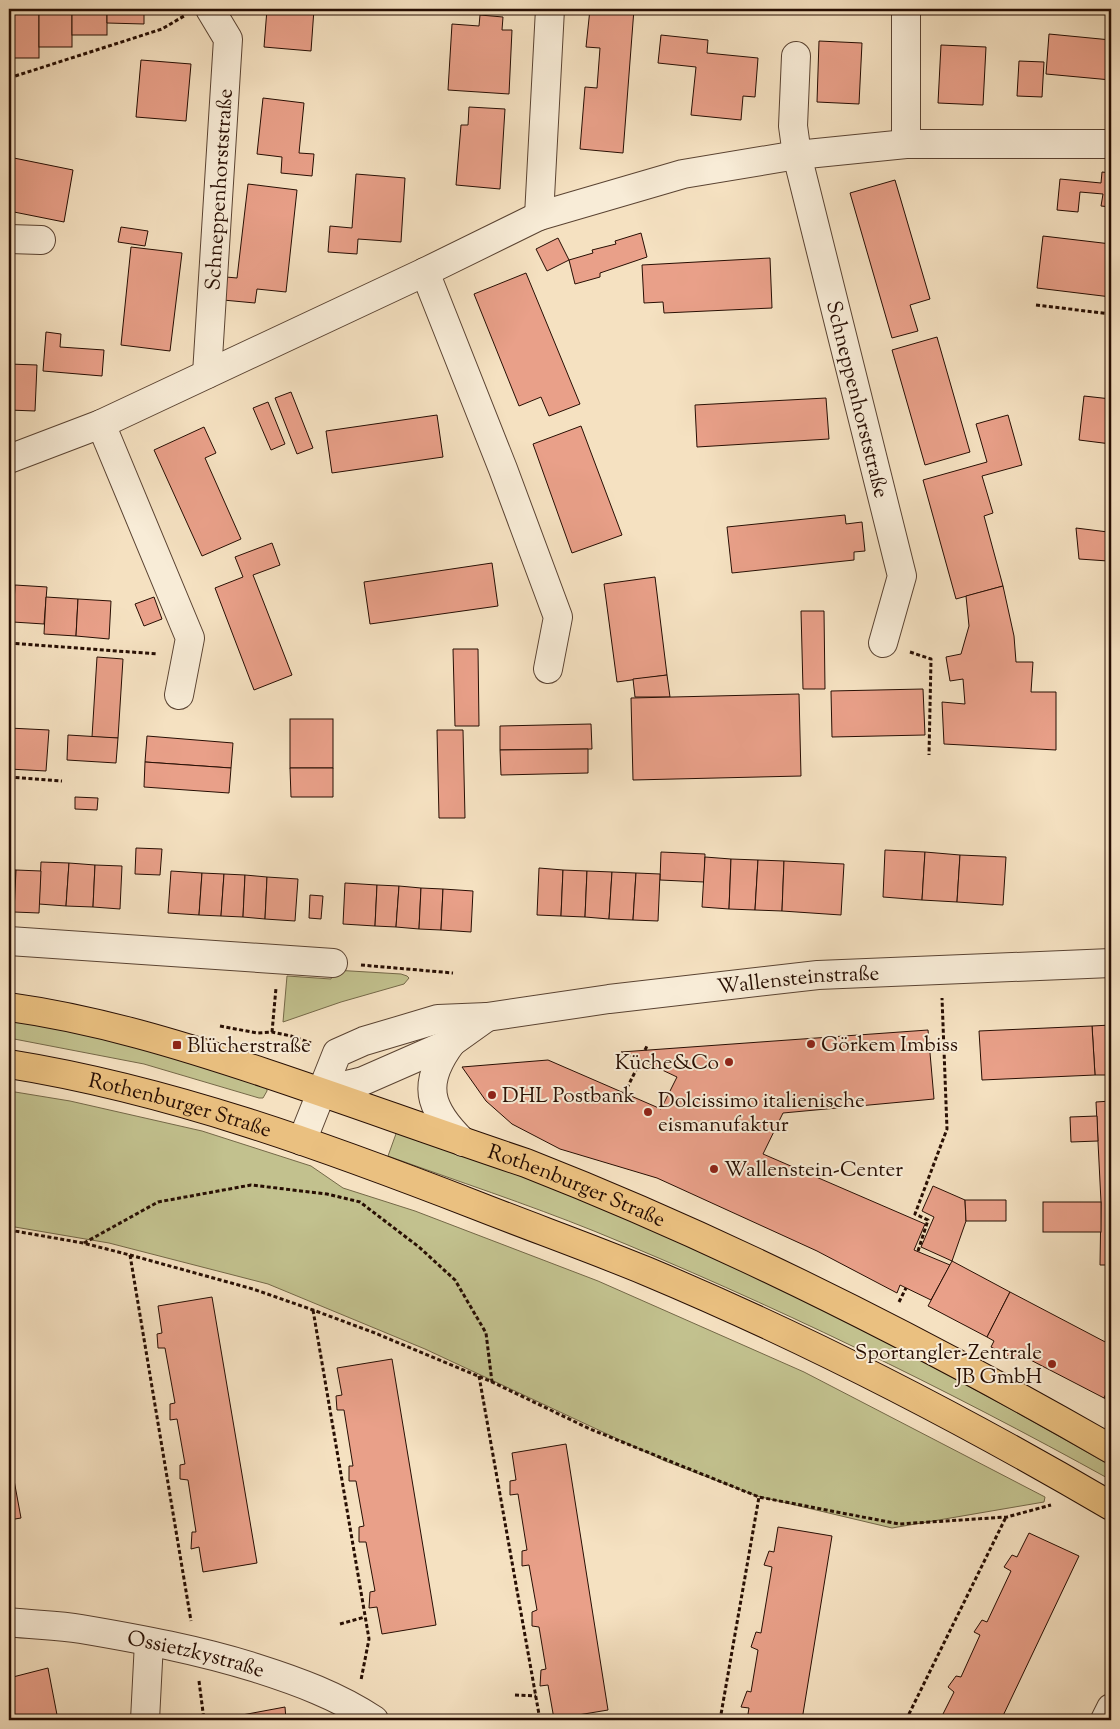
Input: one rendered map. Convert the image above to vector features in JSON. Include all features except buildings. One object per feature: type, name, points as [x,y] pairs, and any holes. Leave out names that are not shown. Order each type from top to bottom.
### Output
[{"type":"main road","name":"Rothenburger Straße","points":[[9,1007],[133,1032],[234,1062],[526,1163],[580,1184],[801,1285],[931,1350],[1111,1449]]},
{"type":"main road","name":"Rothenburger Straße","points":[[9,1064],[65,1073],[154,1094],[302,1141],[600,1252],[744,1314],[808,1344],[980,1431],[1111,1506]]},
{"type":"street","points":[[539,216],[550,9]]},
{"type":"street","points":[[906,9],[906,144]]},
{"type":"street","name":"Schneppenhorststraße","points":[[198,11],[228,39],[207,374]]},
{"type":"street","name":"Schneppenhorststraße","points":[[796,56],[793,126],[797,155],[902,576],[883,643]]},
{"type":"street","points":[[9,459],[101,424],[425,272],[539,216],[683,174],[797,155],[906,144],[1111,144]]},
{"type":"street","points":[[9,239],[41,240]]},
{"type":"street","points":[[425,272],[503,469],[558,617],[548,669]]},
{"type":"street","points":[[101,424],[190,638],[179,695]]},
{"type":"street","points":[[9,941],[334,963]]},
{"type":"street","name":"Wallensteinstraße","points":[[337,1053],[364,1041],[438,1018],[487,1017],[609,999],[818,975],[1111,964]]},
{"type":"street","name":"Wallensteinstraße","points":[[321,1091],[363,1081],[452,1042],[487,1017]]},
{"type":"street","points":[[452,1042],[439,1062],[431,1086],[439,1114],[449,1129],[463,1142]]},
{"type":"street","points":[[302,1141],[337,1053]]},
{"type":"street","name":"Ossietzkystraße","points":[[9,1622],[80,1629],[196,1651],[290,1679],[364,1714]]},
{"type":"street","points":[[145,1720],[149,1642]]},
{"type":"street","points":[[1105,1720],[1111,1708]]},
{"type":"path","points":[[9,78],[162,29],[198,11]]},
{"type":"path","points":[[1036,305],[1111,314]]},
{"type":"path","points":[[9,643],[187,656]]},
{"type":"path","points":[[883,643],[931,659],[929,754]]},
{"type":"path","points":[[9,777],[62,781]]},
{"type":"path","points":[[272,1032],[279,959]]},
{"type":"path","points":[[334,963],[453,973]]},
{"type":"path","points":[[918,1251],[928,1220],[915,1214],[947,1129],[940,970]]},
{"type":"path","points":[[218,1026],[257,1033],[272,1032],[291,1036],[337,1053]]},
{"type":"path","points":[[645,1050],[647,1046]]},
{"type":"path","points":[[624,1094],[641,1060]]},
{"type":"path","points":[[83,1243],[158,1202],[251,1185],[327,1194],[360,1202],[419,1247],[455,1280],[486,1333],[492,1382]]},
{"type":"path","points":[[9,1230],[83,1243],[253,1289],[375,1332],[479,1376],[590,1429],[759,1497],[899,1524],[1006,1517],[1054,1504]]},
{"type":"path","points":[[130,1255],[167,1487],[196,1651],[204,1720]]},
{"type":"path","points":[[313,1310],[369,1639],[364,1714]]},
{"type":"path","points":[[479,1376],[540,1720]]},
{"type":"path","points":[[720,1720],[759,1497]]},
{"type":"path","points":[[906,1720],[1006,1517]]},
{"type":"path","points":[[340,1624],[366,1616]]},
{"type":"path","points":[[515,1696],[536,1696]]},
{"type":"shaded area","points":[[334,970],[401,974],[409,978],[404,984],[341,1002],[283,1022],[287,976],[331,979]]},
{"type":"shaded area","points":[[9,1019],[42,1024],[203,1063],[267,1087],[267,1091],[263,1098],[259,1098],[144,1064],[9,1038]]},
{"type":"shaded area","points":[[9,1091],[70,1101],[202,1131],[311,1166],[343,1188],[415,1211],[598,1281],[804,1372],[1045,1497],[1044,1502],[892,1528],[757,1496],[665,1461],[425,1349],[268,1284],[109,1243],[9,1226]]},
{"type":"shaded area","points":[[397,1131],[493,1163],[584,1200],[738,1269],[814,1306],[964,1383],[1111,1466],[1111,1480],[985,1412],[856,1348],[726,1287],[569,1221],[388,1156]]},
{"type":"place","name":"Görkem Imbiss","points":[[811,1044]]},
{"type":"place","name":"Blücherstraße","points":[[177,1045]]},
{"type":"place","name":"Küche&Co","points":[[729,1062]]},
{"type":"place","name":"DHL Postbank","points":[[492,1095]]},
{"type":"place","name":"Dolcissimo italienische eismanufaktur","points":[[648,1112]]},
{"type":"place","name":"Wallenstein-Center","points":[[714,1169]]},
{"type":"place","name":"Sportangler-Zentrale JB GmbH","points":[[1052,1364]]}]
